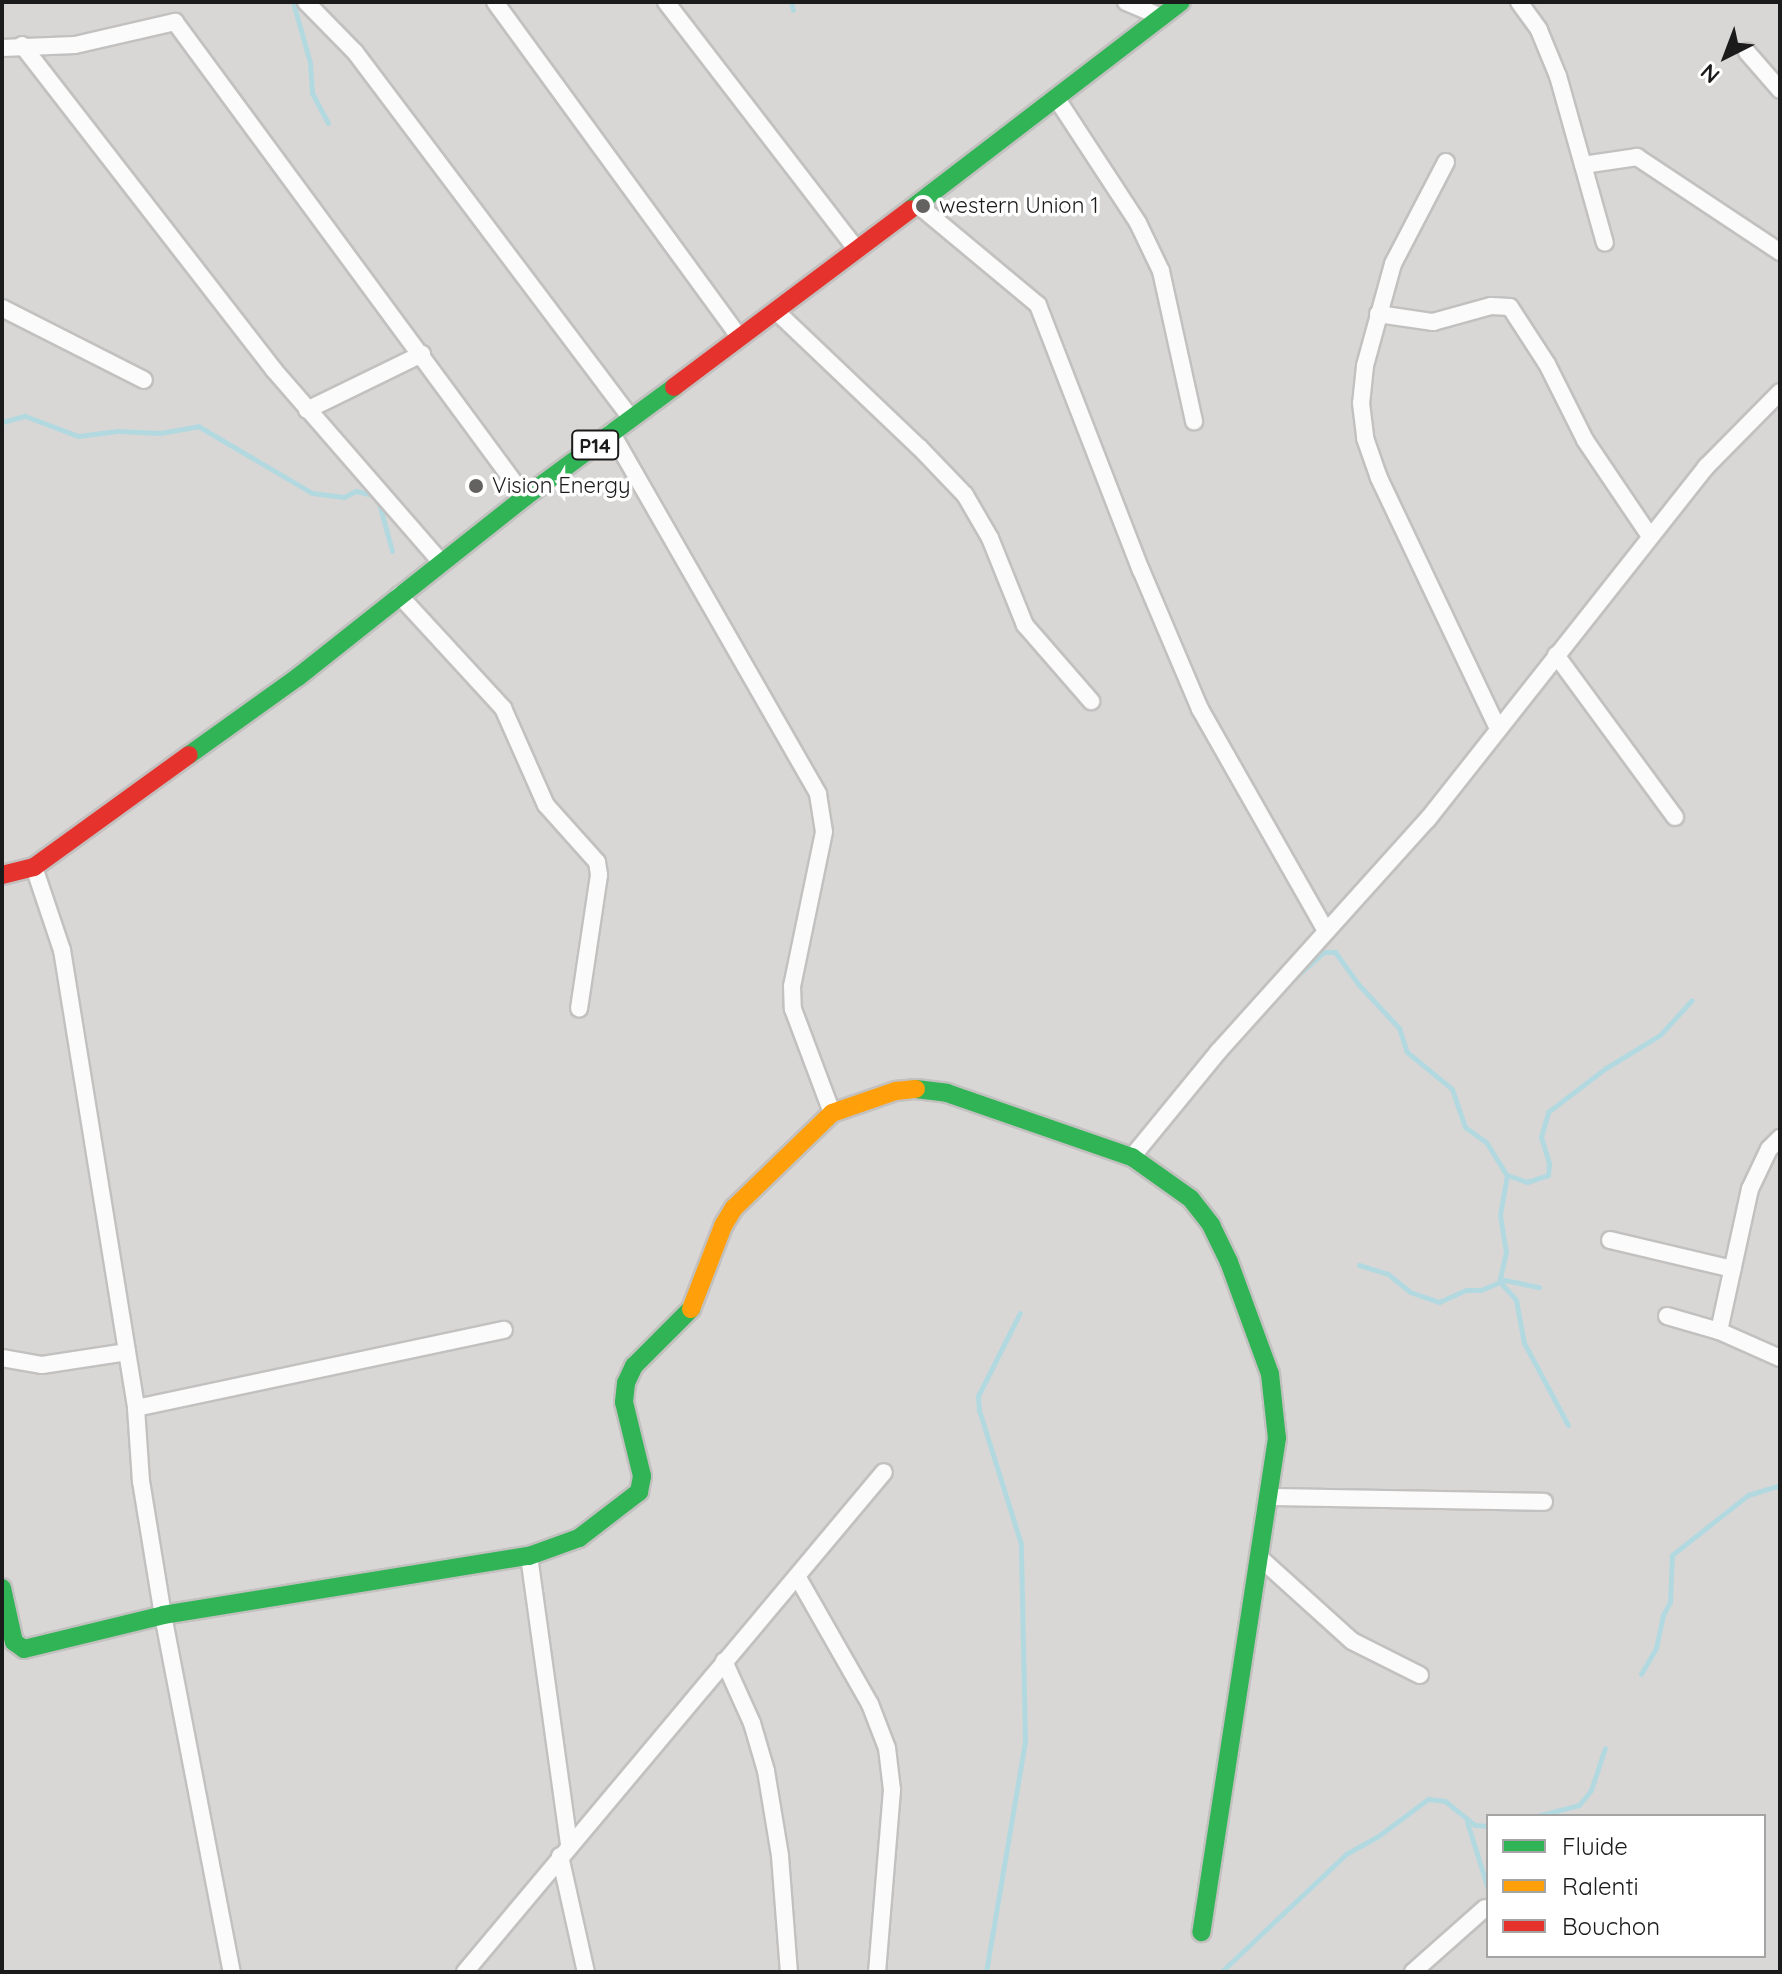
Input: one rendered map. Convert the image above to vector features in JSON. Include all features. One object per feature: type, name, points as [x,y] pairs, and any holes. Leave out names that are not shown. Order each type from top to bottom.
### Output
[{"type":"street","points":[[306,2],[355,52],[631,418]]},
{"type":"street","points":[[495,2],[740,338]]},
{"type":"street","points":[[666,2],[856,249]]},
{"type":"street","points":[[1126,2],[1161,17]]},
{"type":"street","name":"P14","points":[[2,875],[34,867],[298,677],[525,497],[777,312],[1181,2]]},
{"type":"street","points":[[1519,2],[1539,30],[1558,76],[1605,243]]},
{"type":"street","points":[[2,48],[75,45],[175,22],[525,497]]},
{"type":"street","points":[[22,45],[307,410],[441,562]]},
{"type":"street","points":[[1747,52],[1780,90]]},
{"type":"street","points":[[1057,99],[1138,223],[1161,271],[1194,421]]},
{"type":"street","points":[[1583,165],[1637,157],[1780,252]]},
{"type":"street","points":[[1446,162],[1406,233],[1378,314],[1361,403],[1365,438],[1379,478],[1498,729]]},
{"type":"street","points":[[918,205],[1038,305],[1141,570],[1200,709],[1326,931]]},
{"type":"street","points":[[1378,314],[1433,322],[1491,306],[1510,307],[1547,364],[1585,440],[1649,535]]},
{"type":"street","points":[[2,308],[144,380]]},
{"type":"street","points":[[777,312],[965,495],[990,538],[1025,625],[1091,701]]},
{"type":"street","points":[[307,410],[422,354]]},
{"type":"street","points":[[1132,1157],[1218,1052],[1428,819],[1649,535],[1745,424],[1780,392]]},
{"type":"street","points":[[611,432],[818,794],[824,832],[792,986],[793,1009],[832,1113]]},
{"type":"street","points":[[399,595],[503,708],[546,805],[597,862],[599,875],[579,1009]]},
{"type":"street","points":[[1556,655],[1675,817]]},
{"type":"street","points":[[34,867],[62,950],[136,1408],[141,1481],[163,1615],[232,1972]]},
{"type":"street","points":[[2,1588],[14,1642],[24,1649],[163,1615],[529,1556],[579,1538],[629,1503],[639,1492],[642,1476],[624,1402],[626,1383],[634,1366],[689,1311],[723,1226],[734,1208],[832,1113],[896,1091],[920,1089],[947,1093],[1132,1157],[1191,1199],[1211,1225],[1229,1262],[1270,1374],[1276,1406],[1277,1438],[1201,1932]]},
{"type":"street","points":[[1719,1331],[1750,1189],[1769,1149],[1780,1138]]},
{"type":"street","points":[[1610,1240],[1733,1269]]},
{"type":"street","points":[[1667,1316],[1719,1331],[1780,1358]]},
{"type":"street","points":[[136,1408],[504,1330]]},
{"type":"street","points":[[2,1358],[42,1365],[127,1352]]},
{"type":"street","points":[[465,1972],[884,1472]]},
{"type":"street","points":[[1268,1497],[1544,1502]]},
{"type":"street","points":[[529,1556],[565,1850],[586,1972]]},
{"type":"street","points":[[1259,1557],[1352,1641],[1420,1675]]},
{"type":"street","points":[[797,1576],[870,1704],[887,1748],[892,1790],[890,1847],[877,1972]]},
{"type":"street","points":[[724,1661],[752,1723],[766,1771],[780,1856],[789,1972]]},
{"type":"street","points":[[1413,1972],[1485,1908]]},
{"type":"shaded area","points":[[2,2],[1780,2],[1780,1972],[2,1972]]},
{"type":"waterway","points":[[293,2],[310,63],[312,93],[328,123]]},
{"type":"waterway","points":[[791,2],[793,10]]},
{"type":"waterway","points":[[2,422],[25,416],[78,436],[118,431],[160,433],[198,426],[312,493],[344,497],[356,491],[377,496],[392,551]]},
{"type":"waterway","points":[[1296,977],[1324,952],[1335,952],[1359,985],[1399,1028],[1407,1052],[1452,1089],[1465,1127],[1486,1142],[1507,1175],[1500,1215],[1506,1252],[1500,1279],[1539,1287]]},
{"type":"waterway","points":[[1507,1175],[1527,1182],[1548,1175],[1549,1163],[1541,1137],[1548,1112],[1606,1068],[1660,1035],[1692,1000]]},
{"type":"waterway","points":[[1359,1265],[1388,1274],[1410,1292],[1439,1302],[1466,1290],[1481,1290],[1500,1282],[1516,1300],[1524,1343],[1568,1425]]},
{"type":"waterway","points":[[986,1972],[1025,1741],[1021,1544],[979,1410],[978,1396],[1020,1313]]},
{"type":"waterway","points":[[1641,1674],[1656,1648],[1663,1615],[1670,1602],[1672,1555],[1748,1495],[1780,1485]]},
{"type":"waterway","points":[[1545,1814],[1579,1805],[1591,1790],[1605,1748]]},
{"type":"waterway","points":[[1221,1972],[1346,1854],[1377,1837],[1428,1799],[1445,1801],[1475,1825],[1486,1826]]},
{"type":"waterway","points":[[1467,1822],[1486,1883]]},
{"type":"traffic: fast","points":[[911,209],[1181,2]]},
{"type":"traffic: fast","points":[[189,755],[298,677],[525,497],[674,387]]},
{"type":"traffic: fast","points":[[916,1089],[947,1093],[1132,1157],[1191,1199],[1211,1225],[1229,1262],[1270,1374],[1277,1438],[1201,1932]]},
{"type":"traffic: fast","points":[[2,1588],[14,1642],[24,1649],[163,1615],[529,1556],[579,1538],[639,1492],[642,1476],[624,1402],[626,1383],[634,1366],[691,1309]]},
{"type":"traffic: slow","points":[[691,1309],[723,1226],[734,1208],[832,1113],[896,1091],[916,1089]]},
{"type":"traffic: jam","points":[[674,387],[911,209]]},
{"type":"traffic: jam","points":[[2,875],[34,867],[189,755]]},
{"type":"place","name":"western Union 1","points":[[923,206]]},
{"type":"place","name":"Vision Energy","points":[[476,486]]}]
